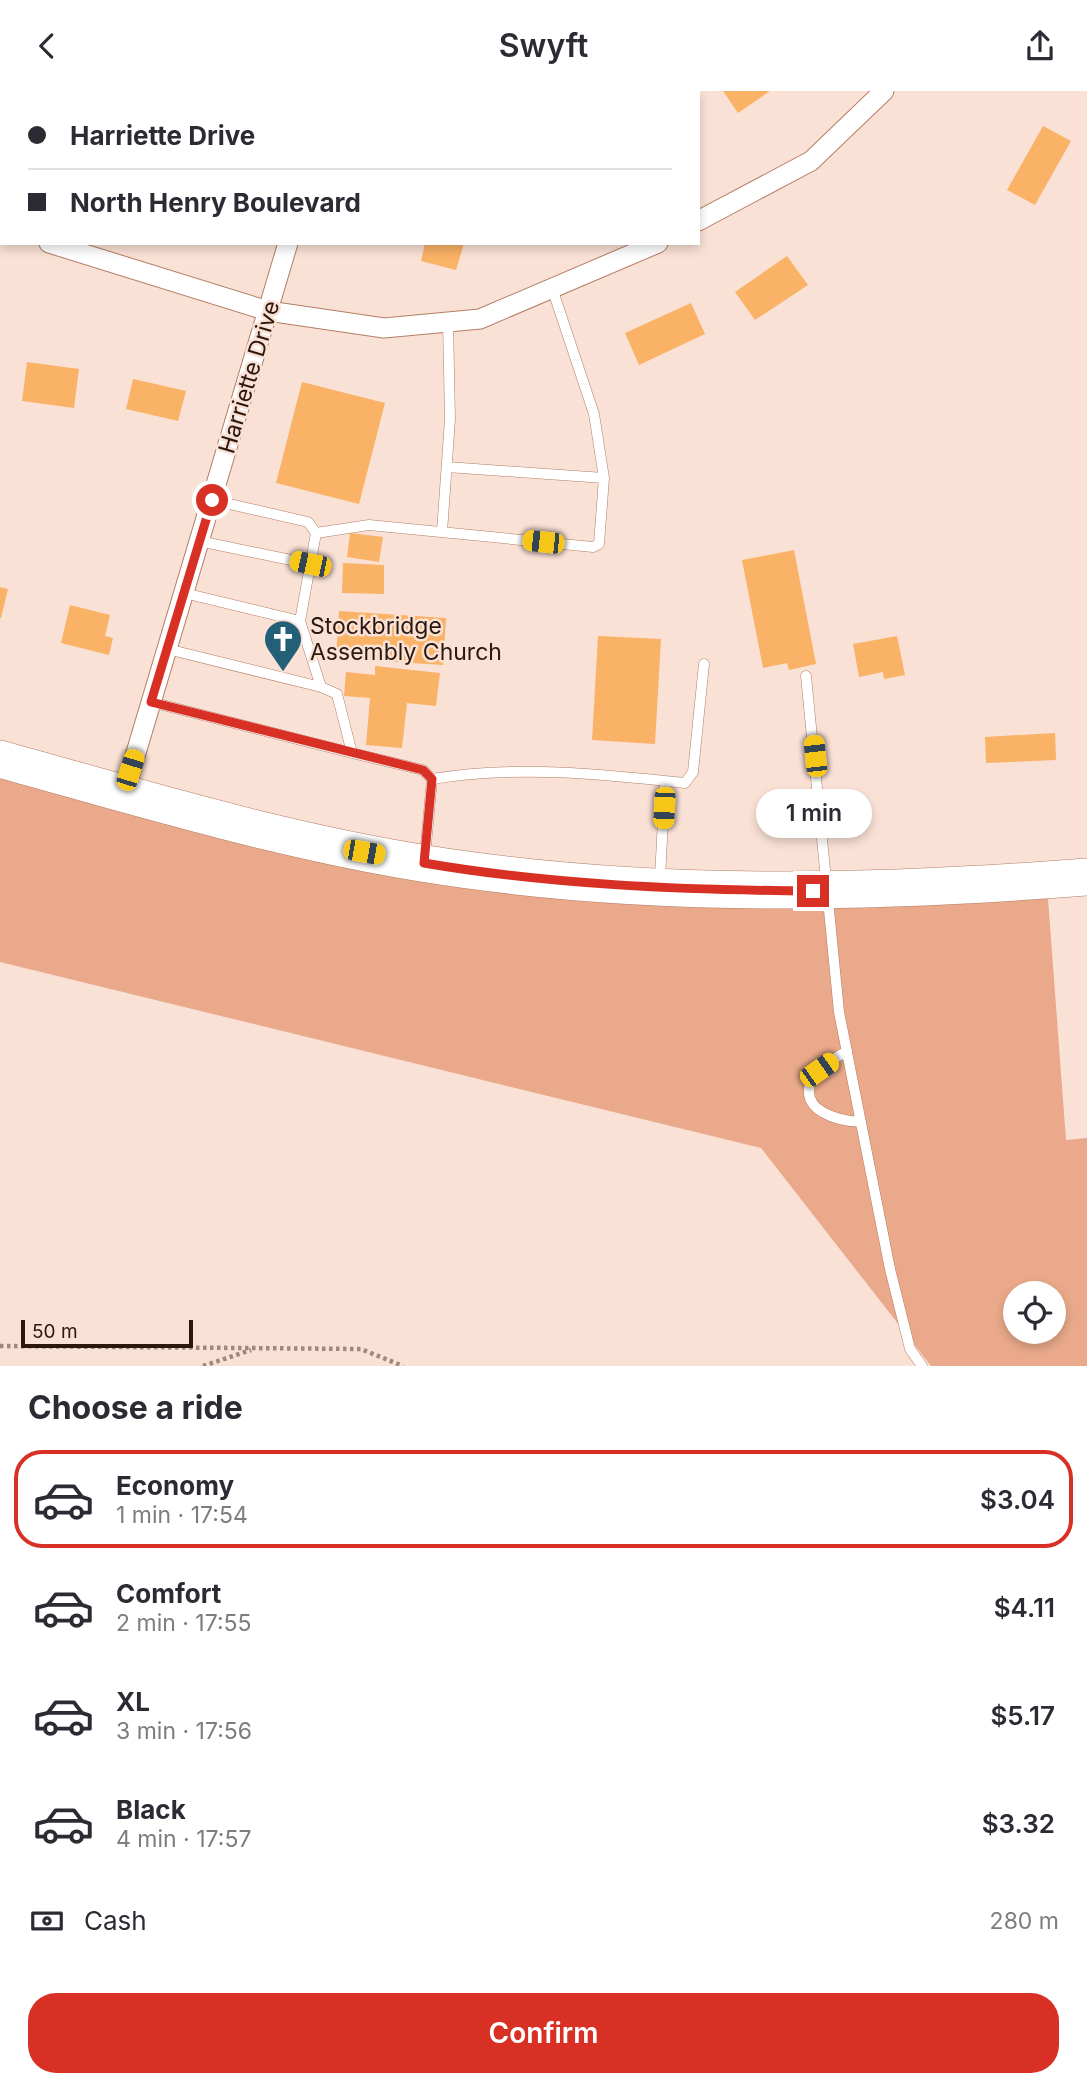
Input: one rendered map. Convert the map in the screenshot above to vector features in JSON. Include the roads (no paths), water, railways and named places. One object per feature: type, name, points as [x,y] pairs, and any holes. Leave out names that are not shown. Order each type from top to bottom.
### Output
[{"type":"highway","points":[[0,759],[265,832],[424,863],[527,878],[659,887],[830,891],[945,888],[1087,877]]},
{"type":"street","points":[[700,220],[811,161],[884,91]]},
{"type":"street","points":[[54,245],[268,311],[384,328],[480,319],[653,245]]},
{"type":"street","name":"Harriette Drive","points":[[124,793],[287,245]]},
{"type":"lane","points":[[316,533],[369,525],[593,547],[599,544],[604,478],[594,414],[552,288]]},
{"type":"lane","points":[[442,532],[450,419],[448,322]]},
{"type":"lane","points":[[447,467],[604,478]]},
{"type":"lane","points":[[212,500],[308,522],[316,533],[300,621],[321,687]]},
{"type":"lane","points":[[199,541],[310,564]]},
{"type":"lane","points":[[184,593],[300,621]]},
{"type":"lane","points":[[167,649],[321,687],[337,694],[352,753]]},
{"type":"lane","points":[[432,779],[477,771],[571,772],[685,783],[693,772],[704,664]]},
{"type":"lane","points":[[806,675],[830,891],[839,1012],[890,1269],[910,1349],[922,1366]]},
{"type":"lane","points":[[151,702],[423,770],[432,779]]},
{"type":"lane","points":[[424,863],[432,779]]},
{"type":"lane","points":[[659,887],[665,781]]},
{"type":"lane","points":[[847,1051],[819,1070],[812,1078],[809,1091],[815,1106],[829,1117],[837,1121],[861,1122]]},
{"type":"place","name":"Stockbridge Assembly Church","points":[[283,673]]}]
